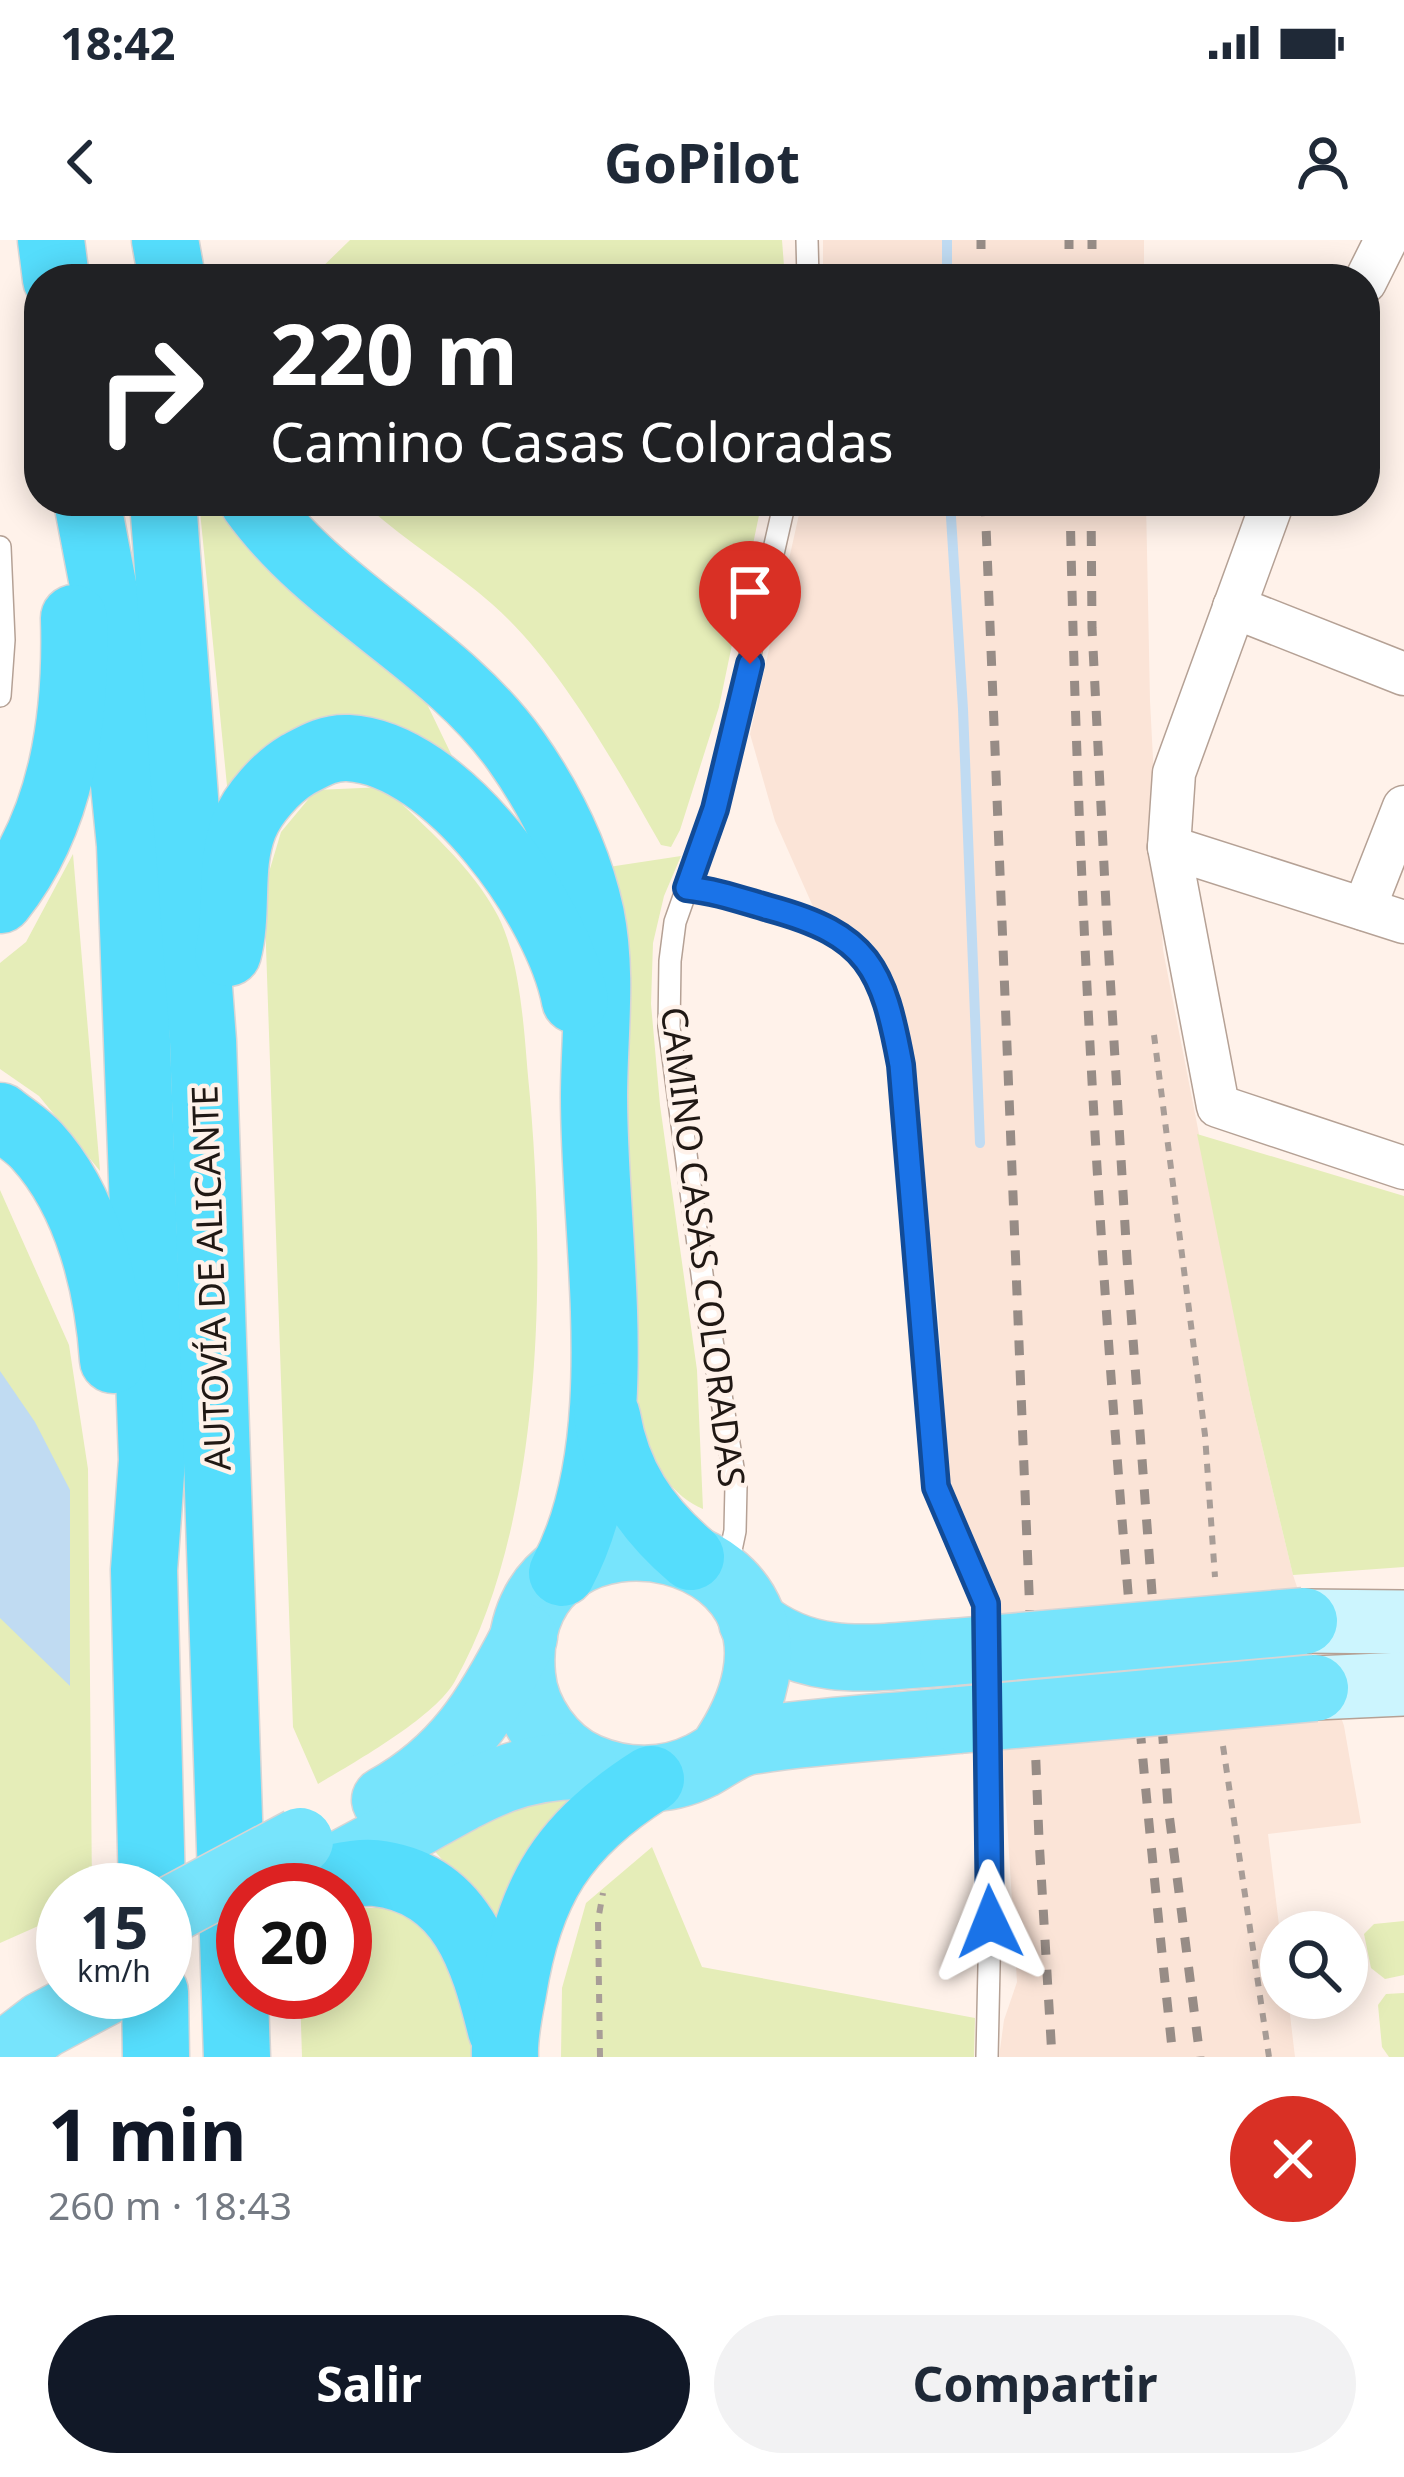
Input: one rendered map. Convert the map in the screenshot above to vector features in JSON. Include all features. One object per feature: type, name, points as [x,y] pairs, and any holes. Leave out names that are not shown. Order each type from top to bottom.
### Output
[{"type":"highway","points":[[0,900],[26,867],[62,776],[75,659],[73,594],[82,516]]},
{"type":"highway","name":"AUTOVÍA DE ALICANTE","points":[[87,516],[105,595],[130,845],[152,1460],[144,1570],[151,1863]]},
{"type":"highway","name":"AUTOVÍA DE ALICANTE","points":[[164,516],[203,1041],[237,2057]]},
{"type":"highway","points":[[267,516],[317,572],[460,691],[514,747],[573,848],[592,920],[598,994],[594,1097],[604,1400],[591,1497],[562,1573]]},
{"type":"highway","points":[[203,1041],[230,943],[233,878],[244,825],[280,776],[321,751],[346,748],[389,756],[426,778],[523,880],[555,938],[573,986],[594,1097]]},
{"type":"highway","points":[[0,1116],[37,1147],[69,1192],[92,1244],[110,1317],[121,1468],[144,1570]]},
{"type":"highway","points":[[604,1400],[619,1466],[664,1534],[778,1644],[806,1654],[849,1658],[971,1684],[1315,1688]]},
{"type":"highway","points":[[311,1863],[422,1780],[462,1740],[524,1637],[537,1604],[579,1559],[644,1545],[721,1584],[758,1642],[753,1689],[722,1752]]},
{"type":"highway","points":[[317,1863],[510,1775],[550,1766],[584,1766],[634,1780],[679,1774],[740,1742],[971,1684],[1304,1621]]},
{"type":"highway","points":[[524,1637],[524,1694],[549,1738],[584,1766]]},
{"type":"highway","points":[[504,2051],[520,1948],[544,1882],[596,1821],[651,1779]]},
{"type":"highway","points":[[372,1873],[419,1886],[459,1918],[485,1964],[504,2051]]},
{"type":"highway","points":[[155,2019],[156,2057]]},
{"type":"main road","points":[[1304,1621],[1404,1622]]},
{"type":"main road","points":[[1315,1688],[1404,1684]]},
{"type":"street","points":[[1268,516],[1174,772],[1169,847],[1218,1106],[1404,1168]]},
{"type":"street","points":[[1234,608],[1404,674]]},
{"type":"street","points":[[1169,847],[1384,916],[1404,808]]},
{"type":"lane","name":"CAMINO CASAS COLORADAS","points":[[721,1584],[731,1550],[736,1486],[669,1027],[670,961],[676,922],[721,786],[782,516]]},
{"type":"lane","points":[[0,547],[4,640],[0,696]]},
{"type":"lane","points":[[687,888],[811,919],[865,956],[881,983],[901,1065],[936,1487],[986,1604],[971,1684],[990,1922],[986,2057]]},
{"type":"path","points":[[1154,1036],[1205,1435],[1215,1576]]},
{"type":"path","points":[[1222,1740],[1269,2057]]},
{"type":"path","points":[[600,2057],[598,1920],[604,1884]]},
{"type":"shaded area","points":[[823,240],[1144,240],[1144,264],[823,264]]},
{"type":"shaded area","points":[[799,516],[1146,516],[1163,950],[1251,1400],[1293,1575],[1344,1726],[1361,1823],[1268,1834],[1277,1911],[1260,1911],[1260,2019],[1290,2019],[1295,2057],[999,2057],[1004,2020],[1017,1982],[994,1609],[950,1498],[938,1310],[908,1023],[894,984],[870,941],[815,911],[775,821],[750,734]]},
{"type":"green space","points":[[350,240],[782,240],[784,264],[325,264]]},
{"type":"green space","points":[[200,516],[238,516],[386,652],[427,704],[466,785],[425,749],[228,796]]},
{"type":"green space","points":[[379,516],[759,516],[719,707],[671,847],[661,845],[585,717],[517,628]]},
{"type":"green space","points":[[384,787],[475,880],[498,916],[516,973],[537,1224],[532,1386],[523,1466],[507,1544],[485,1616],[455,1681],[413,1724],[318,1784],[293,1727],[264,889],[281,832],[316,790]]},
{"type":"green space","points":[[73,854],[100,1171],[39,1096],[0,1069],[0,963],[26,942]]},
{"type":"green space","points":[[681,856],[664,896],[653,943],[651,1004],[660,1105],[697,1370],[703,1509],[684,1498],[657,1464],[637,1399],[602,868]]},
{"type":"green space","points":[[1197,1134],[1404,1196],[1404,1567],[1293,1575],[1251,1400]]},
{"type":"green space","points":[[0,1190],[69,1345],[88,1469],[92,1863],[36,1863],[36,1927],[0,1943]]},
{"type":"green space","points":[[576,1795],[501,1927],[432,1848],[472,1810]]},
{"type":"green space","points":[[652,1847],[702,1967],[975,2018],[974,2057],[561,2057],[562,1988],[586,1903]]},
{"type":"green space","points":[[372,1908],[392,1908],[420,1922],[474,1997],[473,2057],[302,2057],[301,2019],[372,2019]]},
{"type":"green space","points":[[1404,1921],[1404,1975],[1385,1979],[1371,1968],[1368,1930],[1374,1924]]},
{"type":"green space","points":[[1404,1993],[1404,2057],[1389,2057],[1382,2047],[1378,2005],[1386,1994]]},
{"type":"water","points":[[0,1371],[35,1422],[70,1490],[70,1686],[0,1618]]},
{"type":"waterway","points":[[947,240],[947,264]]},
{"type":"waterway","points":[[951,516],[980,1143]]},
{"type":"railway","points":[[981,240],[981,264]]},
{"type":"railway","points":[[1069,240],[1069,264]]},
{"type":"railway","points":[[1092,240],[1092,264]]},
{"type":"railway","points":[[986,516],[1039,1839],[1052,2057]]},
{"type":"railway","points":[[1070,516],[1082,891],[1104,1280],[1173,2057]]},
{"type":"railway","points":[[1091,516],[1092,628],[1127,1259],[1168,1806],[1200,2057]]},
{"type":"route","points":[[750,664],[715,809],[687,888],[811,919],[841,936],[865,956],[892,1014],[901,1065],[936,1487],[986,1604],[990,1922]]}]
